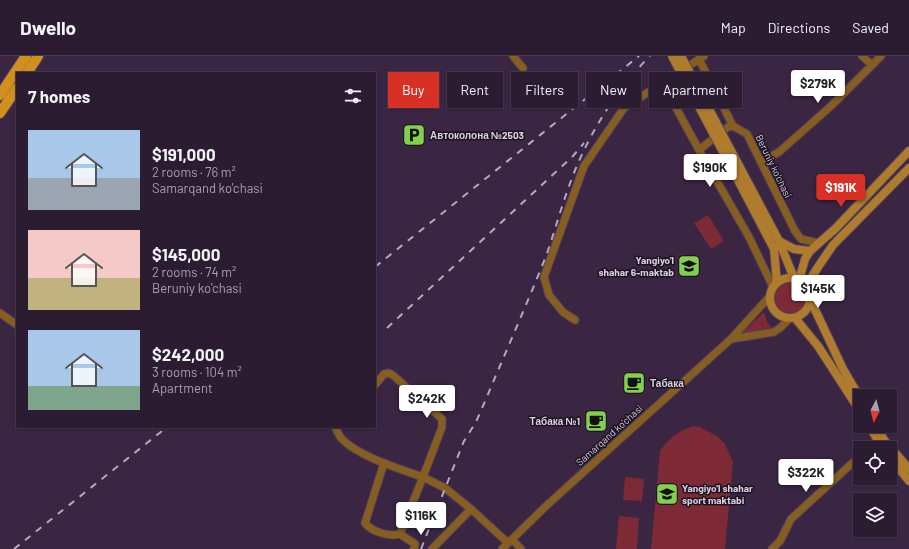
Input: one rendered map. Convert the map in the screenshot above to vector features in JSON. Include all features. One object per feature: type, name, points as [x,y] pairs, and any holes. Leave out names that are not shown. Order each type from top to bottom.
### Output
[{"type":"main road","points":[[0,95],[26,56]]},
{"type":"main road","points":[[28,72],[38,56]]},
{"type":"main road","points":[[672,56],[779,241],[796,279],[806,286],[809,292],[810,300],[855,389]]},
{"type":"main road","points":[[681,56],[774,249],[775,285]]},
{"type":"main road","points":[[0,113],[16,89]]},
{"type":"main road","points":[[796,279],[810,251],[836,228],[909,151]]},
{"type":"main road","points":[[806,286],[833,245],[908,171]]},
{"type":"main road","points":[[779,241],[794,249],[810,251]]},
{"type":"main road","points":[[796,279],[782,279],[775,285],[770,296],[772,309],[776,314],[782,317],[792,318],[801,316],[806,311],[810,300]]},
{"type":"main road","points":[[792,318],[818,346],[853,400]]},
{"type":"main road","points":[[873,433],[878,441]]},
{"type":"main road","points":[[880,433],[884,440],[909,469]]},
{"type":"main road","points":[[897,465],[909,481]]},
{"type":"street","points":[[513,56],[523,68]]},
{"type":"street","points":[[862,56],[872,65]]},
{"type":"street","points":[[762,162],[779,152],[831,106],[881,56]]},
{"type":"street","points":[[679,72],[702,58],[733,126],[728,127],[698,150]]},
{"type":"street","points":[[575,320],[563,312],[549,295],[544,277],[584,166],[624,108],[649,91]]},
{"type":"street","points":[[676,108],[775,285]]},
{"type":"street","name":"Beruniy ko'chasi","points":[[733,126],[747,134],[795,231],[802,239],[818,244]]},
{"type":"street","name":"Samarqand ko'chasi","points":[[502,549],[546,506],[731,339],[770,296]]},
{"type":"street","points":[[0,313],[16,324]]},
{"type":"street","points":[[731,339],[774,332],[792,318]]},
{"type":"street","points":[[376,383],[384,374],[389,373],[442,419],[442,427],[400,534],[394,536],[370,530],[365,523],[384,463]]},
{"type":"street","points":[[336,428],[342,439],[358,450],[384,463],[423,477],[445,488],[521,549]]},
{"type":"street","points":[[772,549],[780,541],[791,520],[853,462]]},
{"type":"street","points":[[432,549],[471,509]]},
{"type":"street","points":[[400,534],[415,544],[414,549]]},
{"type":"shaded area","points":[[708,215],[724,241],[711,249],[694,223]]},
{"type":"shaded area","points":[[790,283],[799,286],[803,290],[806,299],[803,308],[799,312],[790,315],[781,312],[777,308],[774,299],[777,290],[781,286]]},
{"type":"shaded area","points":[[764,312],[767,322],[772,328],[742,333]]},
{"type":"shaded area","points":[[693,426],[700,427],[717,436],[725,444],[733,462],[725,549],[651,549],[660,451],[674,436]]},
{"type":"shaded area","points":[[625,477],[644,479],[642,501],[623,500]]},
{"type":"shaded area","points":[[619,516],[639,518],[637,549],[616,549]]},
{"type":"railway","points":[[376,266],[639,56]]},
{"type":"railway","points":[[421,549],[464,441],[476,422],[539,274],[568,189],[583,153],[612,101],[650,56]]},
{"type":"railway","points":[[387,328],[573,156],[584,143]]},
{"type":"railway","points":[[14,549],[166,428]]},
{"type":"place","name":"Автоколона №2503","points":[[414,135]]},
{"type":"place","name":"Yangiyo'l shahar 6-maktab","points":[[689,266]]},
{"type":"place","name":"Табака","points":[[634,383]]},
{"type":"place","name":"Табака №1","points":[[596,421]]},
{"type":"place","name":"Yangiyo'l shahar sport maktabi","points":[[667,494]]}]
